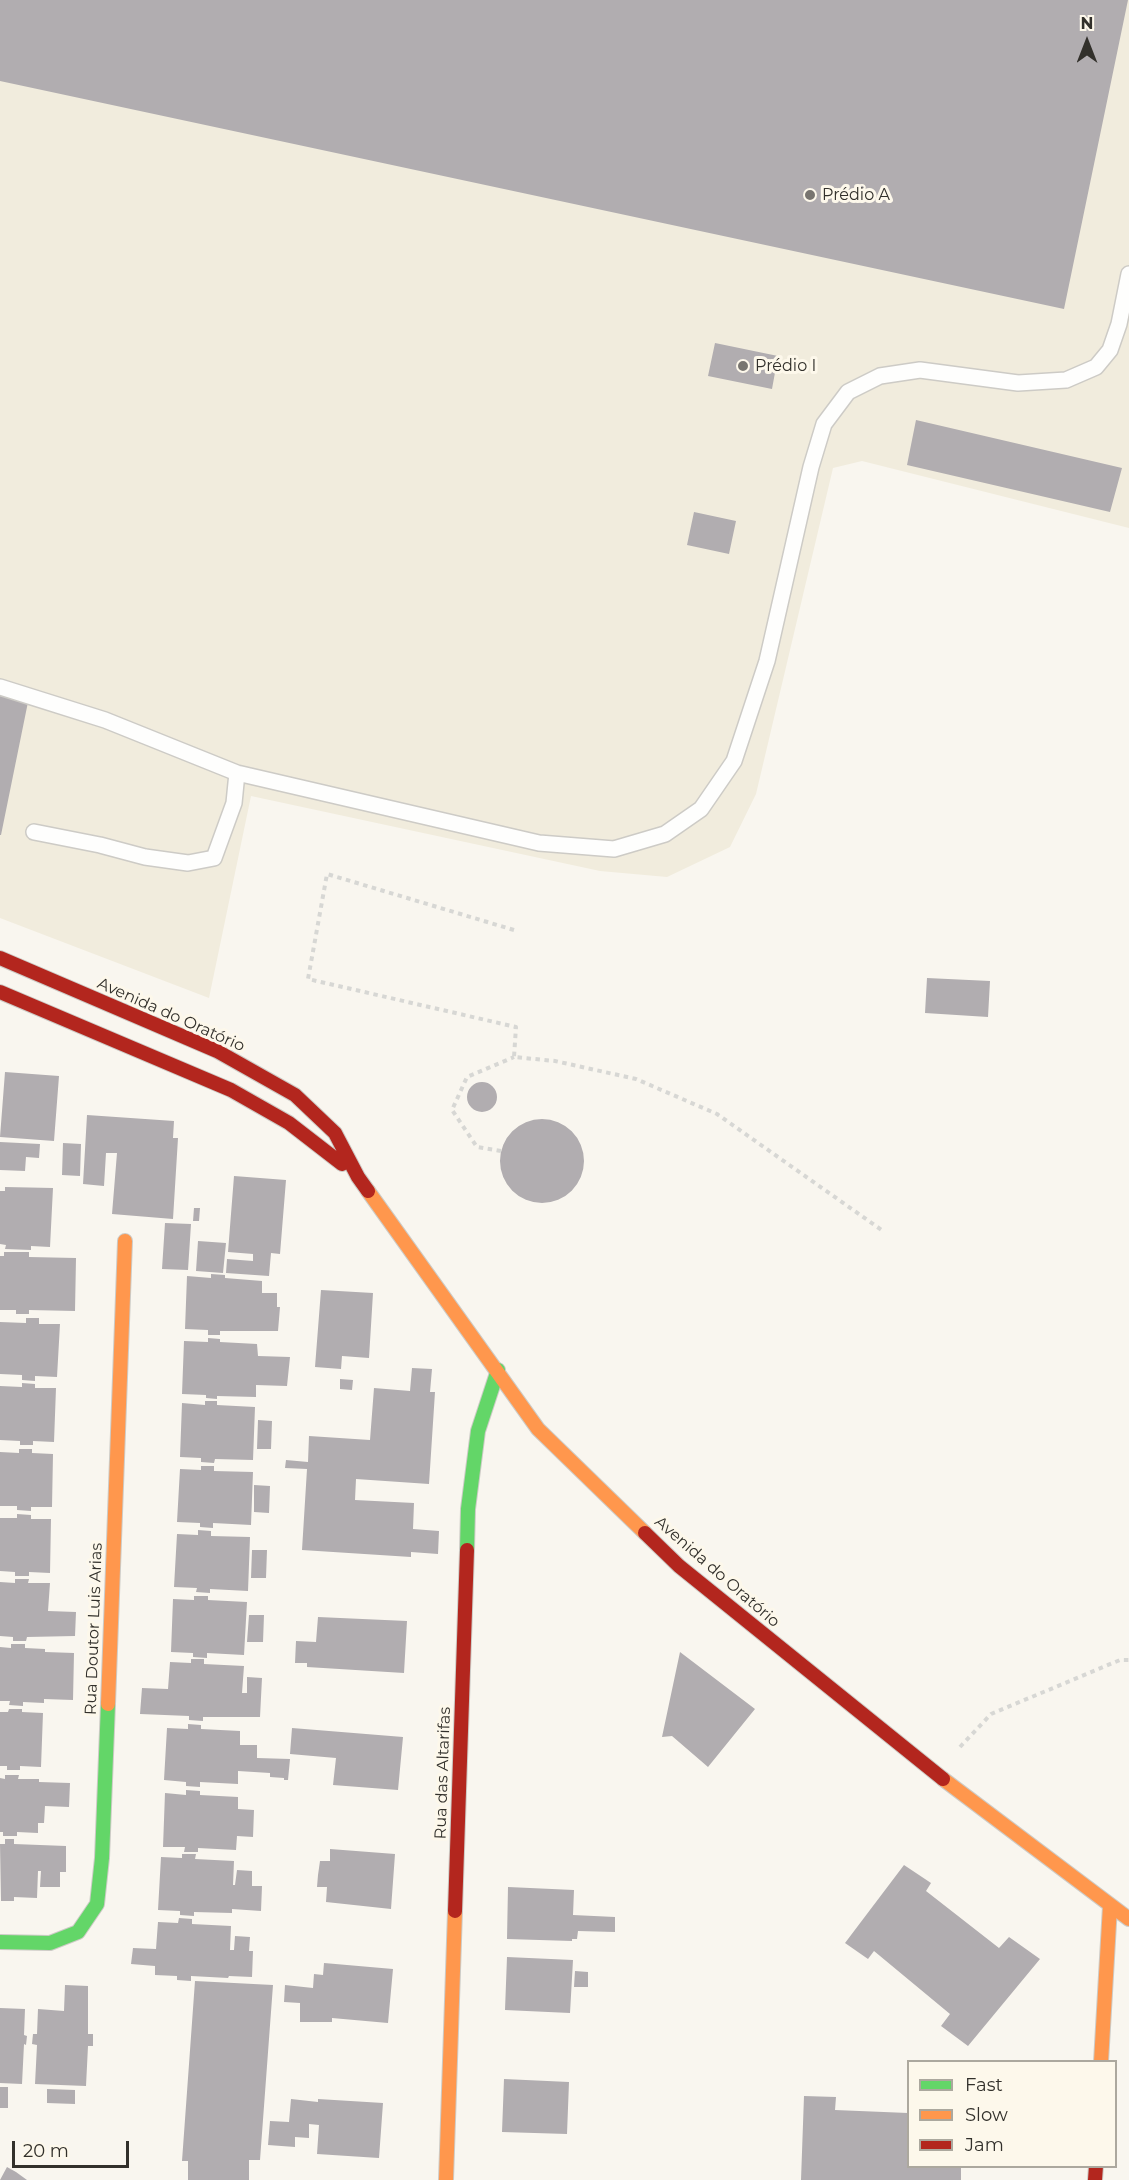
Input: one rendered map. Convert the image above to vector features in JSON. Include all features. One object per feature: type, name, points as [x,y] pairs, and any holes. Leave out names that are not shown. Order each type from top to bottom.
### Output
[{"type":"main road","name":"Avenida do Oratório","points":[[0,958],[217,1051],[294,1095],[316,1113],[334,1133],[358,1177],[538,1429],[678,1566],[934,1773],[1129,1919]]},
{"type":"main road","name":"Avenida do Oratório","points":[[0,992],[231,1090],[289,1123],[358,1177]]},
{"type":"main road","name":"Rua Doutor Luis Arias","points":[[0,1942],[50,1943],[78,1932],[97,1904],[102,1858],[126,1241]]},
{"type":"main road","name":"Rua das Altarifas","points":[[446,2180],[468,1509],[478,1431],[498,1370]]},
{"type":"main road","points":[[1101,2060],[1110,1906]]},
{"type":"lane","points":[[0,687],[105,720],[237,773],[539,843],[614,849],[665,834],[701,809],[734,761],[767,661],[811,467],[824,424],[848,392],[880,376],[920,370],[1018,383],[1066,380],[1096,367],[1110,350],[1119,324],[1129,274]]},
{"type":"lane","points":[[34,832],[100,845],[145,857],[188,863],[214,858],[234,803],[237,773]]},
{"type":"path","points":[[514,930],[327,874],[308,979],[516,1027],[514,1057]]},
{"type":"path","points":[[501,1151],[477,1147],[452,1110],[466,1077],[514,1057],[555,1061],[636,1079],[717,1114],[883,1231]]},
{"type":"path","points":[[934,1773],[992,1714],[1120,1660],[1129,1660]]},
{"type":"shaded area","points":[[0,0],[1129,0],[1129,528],[862,461],[833,468],[756,794],[730,847],[667,877],[600,871],[251,796],[209,998],[0,918]]},
{"type":"building","name":"Prédio A","points":[[0,0],[1128,0],[1064,309],[0,81]]},
{"type":"building","name":"Prédio I","points":[[715,343],[778,356],[772,389],[708,376]]},
{"type":"building","points":[[916,420],[1122,468],[1110,512],[907,465]]},
{"type":"building","points":[[694,512],[736,521],[729,554],[687,545]]},
{"type":"building","points":[[0,696],[28,702],[1,835],[0,835]]},
{"type":"building","points":[[927,978],[990,981],[988,1017],[925,1013]]},
{"type":"building","points":[[5,1072],[59,1076],[54,1141],[0,1137]]},
{"type":"building","points":[[482,1082],[492,1087],[497,1097],[492,1107],[482,1112],[472,1107],[467,1097],[472,1087]]},
{"type":"building","points":[[87,1115],[174,1121],[173,1138],[178,1138],[173,1219],[112,1214],[117,1153],[106,1153],[104,1186],[83,1184]]},
{"type":"building","points":[[542,1119],[558,1122],[572,1131],[581,1145],[584,1161],[581,1177],[572,1191],[558,1200],[542,1203],[526,1200],[512,1191],[503,1177],[500,1161],[503,1145],[512,1131],[526,1122]]},
{"type":"building","points":[[0,1142],[40,1144],[39,1158],[26,1157],[25,1171],[0,1170]]},
{"type":"building","points":[[63,1143],[81,1144],[80,1176],[62,1175]]},
{"type":"building","points":[[234,1176],[286,1180],[280,1254],[271,1253],[269,1276],[226,1273],[227,1259],[253,1261],[253,1254],[228,1252]]},
{"type":"building","points":[[5,1187],[53,1188],[50,1247],[31,1246],[31,1250],[5,1249],[6,1245],[0,1244],[0,1191],[5,1191]]},
{"type":"building","points":[[194,1208],[200,1208],[199,1221],[193,1221]]},
{"type":"building","points":[[165,1223],[191,1224],[188,1270],[162,1269]]},
{"type":"building","points":[[198,1241],[226,1243],[223,1273],[196,1271]]},
{"type":"building","points":[[4,1252],[29,1252],[29,1257],[76,1258],[75,1311],[29,1310],[29,1314],[16,1314],[16,1310],[0,1310],[0,1256],[4,1256]]},
{"type":"building","points":[[211,1274],[225,1275],[225,1278],[262,1281],[262,1293],[277,1293],[277,1307],[280,1307],[278,1331],[220,1331],[220,1335],[208,1335],[208,1330],[185,1329],[187,1276],[211,1278]]},
{"type":"building","points":[[321,1290],[373,1293],[369,1358],[342,1356],[341,1369],[315,1367]]},
{"type":"building","points":[[26,1318],[39,1318],[39,1324],[60,1324],[57,1377],[35,1376],[35,1381],[22,1380],[22,1375],[0,1374],[0,1322],[26,1323]]},
{"type":"building","points":[[208,1338],[220,1339],[220,1342],[257,1344],[258,1356],[290,1357],[287,1386],[256,1385],[256,1397],[217,1396],[217,1399],[206,1398],[206,1395],[182,1394],[184,1341],[208,1342]]},
{"type":"building","points":[[412,1368],[432,1369],[430,1392],[435,1392],[429,1484],[356,1479],[355,1500],[414,1503],[413,1529],[439,1531],[438,1554],[411,1552],[411,1557],[302,1550],[307,1469],[285,1468],[286,1460],[308,1462],[309,1436],[370,1440],[374,1388],[410,1391]]},
{"type":"building","points":[[340,1379],[353,1380],[352,1390],[340,1389]]},
{"type":"building","points":[[22,1383],[35,1384],[35,1388],[56,1388],[54,1442],[33,1441],[33,1445],[20,1445],[20,1441],[0,1440],[0,1386],[22,1387]]},
{"type":"building","points":[[205,1401],[217,1401],[217,1405],[255,1407],[253,1460],[215,1459],[214,1463],[201,1462],[201,1458],[180,1457],[182,1403],[205,1405]]},
{"type":"building","points":[[258,1420],[272,1421],[271,1449],[257,1449]]},
{"type":"building","points":[[19,1449],[32,1449],[32,1453],[53,1454],[52,1507],[31,1507],[31,1511],[17,1510],[17,1506],[0,1506],[0,1452],[19,1453]]},
{"type":"building","points":[[201,1466],[214,1466],[214,1471],[253,1472],[251,1525],[213,1523],[213,1528],[200,1527],[200,1523],[177,1522],[180,1469],[201,1470]]},
{"type":"building","points":[[254,1485],[270,1486],[269,1513],[254,1512]]},
{"type":"building","points":[[17,1514],[31,1515],[31,1519],[51,1519],[50,1573],[29,1572],[29,1576],[15,1576],[15,1572],[0,1571],[0,1518],[17,1518]]},
{"type":"building","points":[[198,1530],[211,1531],[211,1536],[250,1537],[248,1591],[210,1589],[210,1593],[196,1592],[197,1588],[174,1587],[177,1534],[198,1535]]},
{"type":"building","points":[[252,1550],[267,1550],[266,1578],[251,1578]]},
{"type":"building","points":[[15,1579],[29,1579],[28,1583],[50,1583],[48,1611],[76,1612],[75,1636],[27,1637],[26,1641],[13,1641],[13,1637],[0,1636],[0,1582],[15,1583]]},
{"type":"building","points":[[194,1596],[208,1596],[208,1600],[247,1602],[244,1655],[207,1653],[207,1658],[193,1657],[193,1653],[171,1652],[173,1599],[194,1600]]},
{"type":"building","points":[[249,1615],[264,1615],[263,1642],[247,1642]]},
{"type":"building","points":[[318,1617],[407,1621],[404,1673],[307,1667],[307,1663],[295,1663],[296,1641],[316,1642]]},
{"type":"building","points":[[11,1644],[25,1644],[25,1648],[45,1649],[45,1652],[74,1653],[73,1700],[44,1699],[44,1703],[23,1702],[23,1706],[9,1705],[10,1701],[0,1701],[0,1647],[11,1648]]},
{"type":"building","points":[[680,1652],[755,1709],[708,1767],[672,1736],[662,1737]]},
{"type":"building","points":[[191,1659],[204,1659],[204,1664],[244,1666],[242,1693],[247,1693],[247,1677],[262,1678],[260,1717],[203,1717],[203,1721],[189,1720],[189,1716],[140,1714],[142,1688],[168,1689],[170,1662],[191,1663]]},
{"type":"building","points":[[9,1709],[43,1713],[41,1767],[20,1766],[20,1770],[7,1770],[7,1766],[0,1766],[0,1712],[8,1712]]},
{"type":"building","points":[[188,1724],[201,1725],[201,1729],[240,1731],[240,1745],[257,1745],[257,1758],[290,1759],[288,1780],[270,1777],[270,1773],[238,1771],[238,1784],[200,1782],[200,1787],[186,1786],[186,1782],[164,1780],[167,1728],[188,1729]]},
{"type":"building","points":[[292,1728],[403,1737],[398,1790],[333,1785],[336,1758],[290,1754]]},
{"type":"building","points":[[5,1775],[19,1775],[18,1779],[39,1779],[39,1782],[70,1783],[69,1807],[45,1806],[44,1823],[38,1823],[38,1833],[17,1832],[17,1836],[3,1836],[3,1832],[0,1832],[0,1778],[5,1779]]},
{"type":"building","points":[[186,1790],[200,1791],[200,1795],[238,1797],[238,1809],[254,1810],[253,1837],[237,1836],[236,1850],[198,1848],[198,1852],[184,1852],[185,1847],[163,1847],[165,1793],[186,1795]]},
{"type":"building","points":[[5,1839],[14,1839],[14,1844],[66,1846],[66,1872],[60,1872],[60,1887],[40,1887],[41,1871],[38,1871],[37,1898],[14,1897],[14,1901],[1,1901],[0,1844],[5,1844]]},
{"type":"building","points":[[330,1849],[395,1854],[391,1909],[326,1902],[327,1887],[317,1887],[320,1861],[330,1861]]},
{"type":"building","points":[[182,1854],[196,1854],[195,1859],[234,1861],[233,1885],[235,1885],[237,1870],[252,1871],[252,1886],[262,1886],[261,1911],[232,1909],[232,1913],[194,1912],[194,1916],[180,1915],[180,1911],[158,1910],[161,1857],[182,1858]]},
{"type":"building","points":[[904,1865],[931,1883],[926,1891],[999,1948],[1009,1937],[1040,1959],[968,2046],[941,2026],[950,2014],[874,1951],[868,1959],[845,1943]]},
{"type":"building","points":[[508,1887],[574,1890],[573,1915],[615,1917],[615,1932],[578,1931],[577,1939],[572,1939],[572,1941],[507,1939]]},
{"type":"building","points":[[179,1918],[192,1919],[192,1924],[231,1926],[230,1950],[234,1950],[235,1936],[250,1937],[249,1951],[253,1951],[252,1977],[191,1976],[191,1981],[177,1980],[177,1976],[155,1975],[155,1966],[131,1964],[133,1948],[156,1949],[158,1922],[178,1923]]},
{"type":"building","points":[[507,1957],[573,1960],[570,2013],[505,2010]]},
{"type":"building","points":[[324,1963],[393,1969],[388,2023],[332,2018],[332,2022],[300,2022],[300,2003],[284,2002],[285,1985],[313,1988],[314,1974],[323,1975]]},
{"type":"building","points":[[575,1971],[588,1972],[588,1987],[574,1987]]},
{"type":"building","points":[[195,1981],[273,1985],[260,2160],[249,2160],[249,2180],[188,2180],[188,2161],[182,2161]]},
{"type":"building","points":[[65,1985],[88,1986],[88,2034],[93,2034],[93,2046],[88,2046],[86,2086],[35,2084],[37,2045],[32,2044],[33,2034],[37,2034],[38,2009],[64,2011]]},
{"type":"building","points":[[0,2008],[25,2009],[24,2035],[27,2036],[26,2045],[24,2044],[22,2084],[0,2083]]},
{"type":"building","points":[[504,2079],[569,2082],[567,2134],[502,2132]]},
{"type":"building","points":[[0,2087],[8,2087],[8,2108],[0,2108]]},
{"type":"building","points":[[47,2089],[75,2090],[75,2104],[47,2103]]},
{"type":"building","points":[[804,2096],[836,2097],[835,2110],[907,2113],[907,2168],[961,2168],[961,2180],[801,2180]]},
{"type":"building","points":[[291,2099],[318,2102],[318,2099],[383,2103],[379,2158],[317,2154],[319,2125],[309,2124],[309,2138],[295,2137],[295,2147],[268,2145],[270,2121],[289,2122]]},
{"type":"building","points":[[7,2167],[16,2172],[27,2180],[0,2180]]},
{"type":"traffic: fast","points":[[467,1550],[468,1509],[478,1431],[498,1370]]},
{"type":"traffic: fast","points":[[0,1942],[50,1943],[78,1932],[97,1904],[102,1858],[108,1704]]},
{"type":"traffic: slow","points":[[368,1191],[538,1429],[645,1533]]},
{"type":"traffic: slow","points":[[108,1704],[125,1241]]},
{"type":"traffic: slow","points":[[943,1779],[1129,1919]]},
{"type":"traffic: slow","points":[[1101,2060],[1110,1906]]},
{"type":"traffic: slow","points":[[446,2180],[455,1911]]},
{"type":"traffic: jam","points":[[0,958],[217,1051],[295,1095],[335,1133],[368,1191]]},
{"type":"traffic: jam","points":[[0,992],[231,1090],[289,1123],[342,1164]]},
{"type":"traffic: jam","points":[[645,1533],[679,1566],[943,1779]]},
{"type":"traffic: jam","points":[[455,1911],[467,1550]]},
{"type":"traffic: jam","points":[[1095,2180],[1096,2168]]},
{"type":"place","name":"Prédio A","points":[[810,195]]},
{"type":"place","name":"Prédio I","points":[[743,366]]}]
